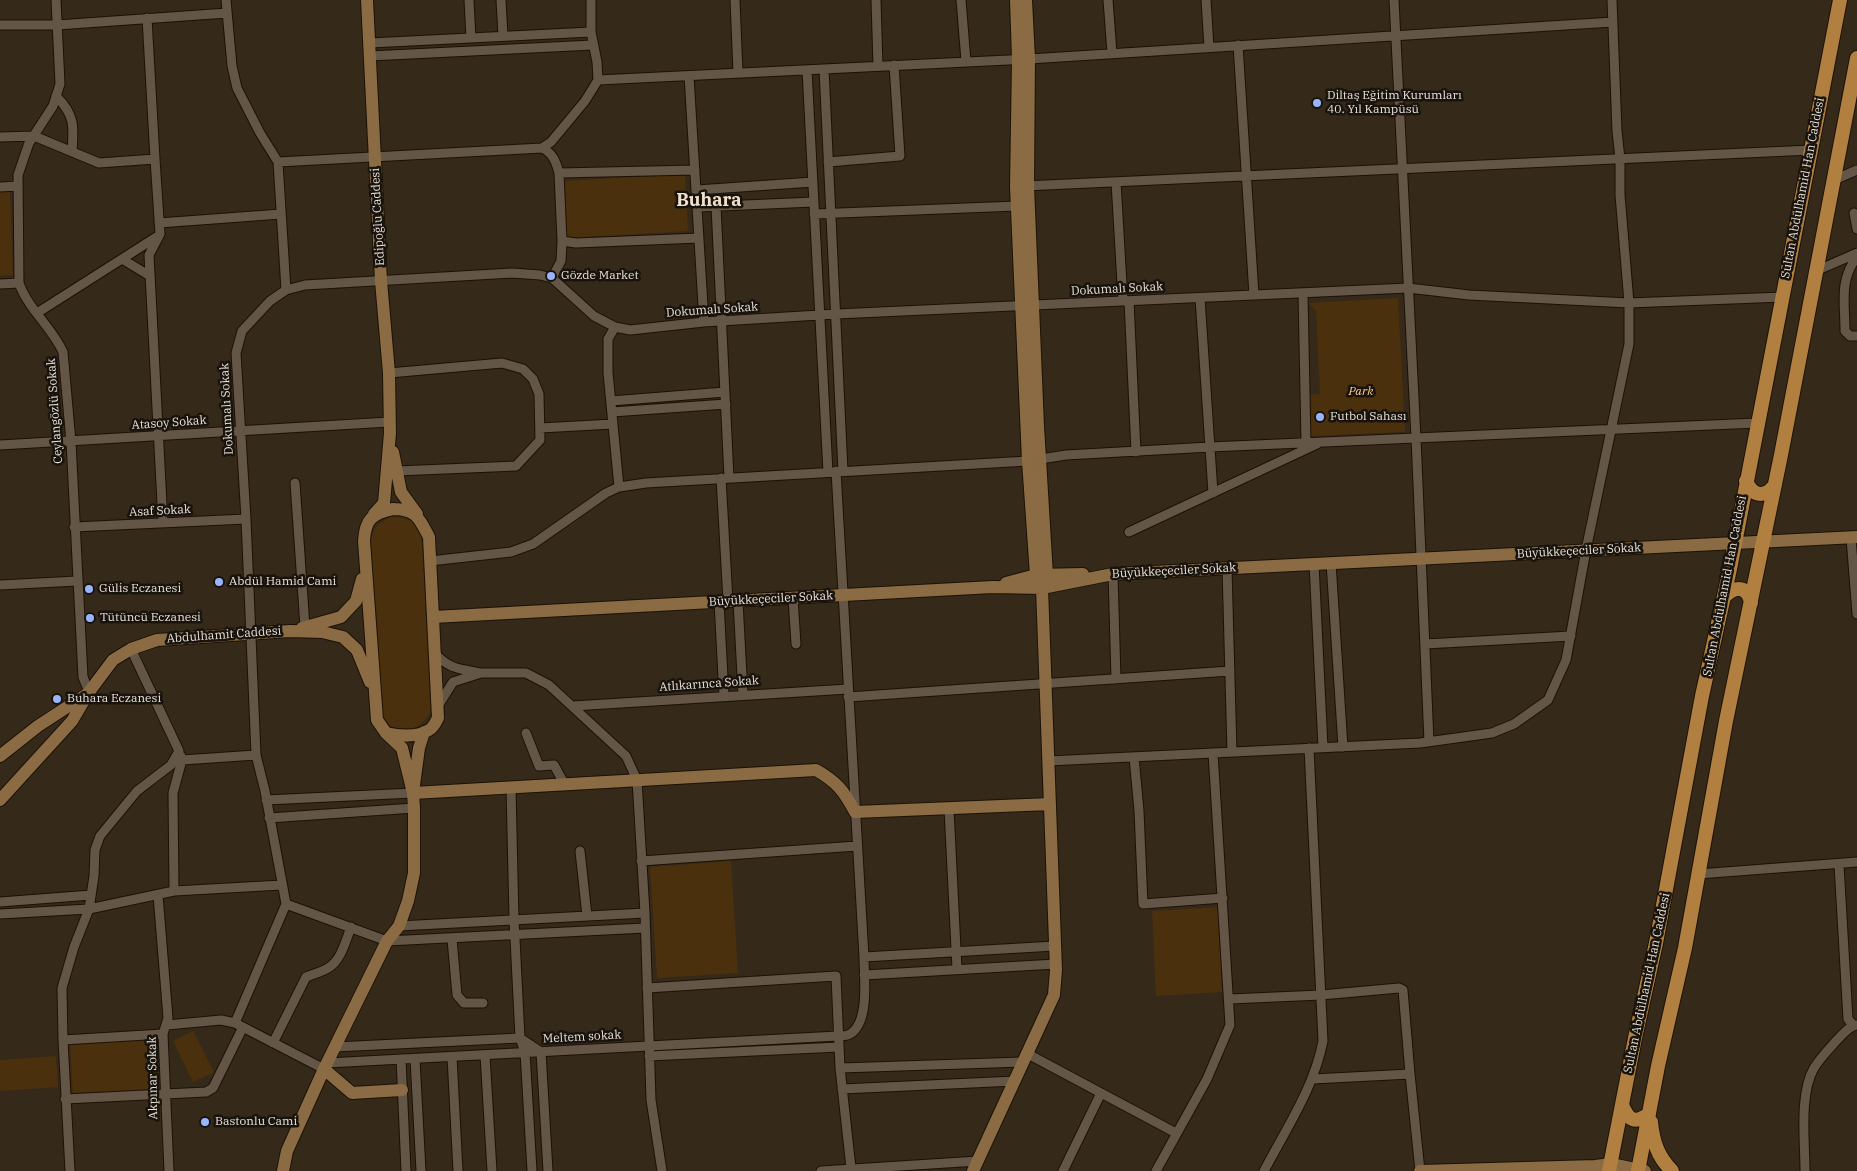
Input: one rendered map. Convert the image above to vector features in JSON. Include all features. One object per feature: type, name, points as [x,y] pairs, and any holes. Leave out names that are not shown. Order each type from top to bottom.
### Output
[{"type":"main road","name":"Sultan Abdülhamid Han Caddesi","points":[[1610,1167],[1656,943],[1702,696],[1724,597],[1840,0]]},
{"type":"main road","points":[[1640,1170],[1650,1113],[1685,948],[1726,721],[1775,484],[1857,58]]},
{"type":"main road","points":[[1746,481],[1749,488],[1761,494],[1766,493],[1775,484]]},
{"type":"main road","points":[[1724,597],[1733,589],[1740,589],[1750,597],[1751,603]]},
{"type":"main road","points":[[1622,1105],[1629,1118],[1641,1120],[1650,1113]]},
{"type":"main road","points":[[1650,1113],[1654,1143],[1662,1160],[1672,1171]]},
{"type":"street","name":"Ceylangözlü Sokak","points":[[56,0],[60,84],[53,106],[30,143],[18,175],[19,283],[23,295],[58,340],[63,352],[71,442],[82,677],[89,692]]},
{"type":"street","points":[[226,0],[232,66],[237,88],[260,133],[278,162],[286,290]]},
{"type":"street","name":"Edipoğlu Caddesi","points":[[366,0],[389,373],[390,428]]},
{"type":"street","points":[[469,0],[470,38]]},
{"type":"street","points":[[501,0],[503,36]]},
{"type":"street","points":[[542,148],[551,142],[585,101],[598,80],[591,32],[591,0]]},
{"type":"street","points":[[735,0],[738,73]]},
{"type":"street","points":[[876,0],[878,66]]},
{"type":"street","points":[[961,0],[966,61]]},
{"type":"street","points":[[1016,0],[1023,59]]},
{"type":"street","points":[[821,1171],[851,1168],[976,1166],[1054,995],[1056,964],[1042,575],[1034,460],[1022,186],[1023,59],[1026,0]]},
{"type":"street","points":[[1108,0],[1112,53]]},
{"type":"street","points":[[1206,0],[1209,47]]},
{"type":"street","points":[[1394,0],[1429,742]]},
{"type":"street","points":[[1048,761],[1429,742],[1492,733],[1514,724],[1548,700],[1566,660],[1586,550],[1613,429],[1629,344],[1629,302],[1620,195],[1612,0]]},
{"type":"street","points":[[0,25],[57,25],[227,12]]},
{"type":"street","points":[[148,18],[160,234],[149,255],[162,523]]},
{"type":"street","points":[[598,80],[1023,59],[1613,22]]},
{"type":"street","points":[[370,43],[591,32]]},
{"type":"street","points":[[370,56],[593,45]]},
{"type":"street","points":[[1238,45],[1254,295]]},
{"type":"street","points":[[828,162],[900,156],[894,65]]},
{"type":"street","points":[[824,69],[836,314],[836,471],[864,957],[863,1014],[857,1026],[850,1034],[838,1036]]},
{"type":"street","points":[[807,70],[820,315],[836,471]]},
{"type":"street","points":[[689,76],[704,322]]},
{"type":"street","points":[[56,96],[67,106],[72,117],[74,131],[72,152]]},
{"type":"street","points":[[0,137],[34,136],[99,163],[155,159]]},
{"type":"street","points":[[278,162],[542,148],[548,151],[556,161],[559,173],[561,261],[552,278]]},
{"type":"street","points":[[1022,186],[1811,150]]},
{"type":"street","points":[[559,173],[695,170]]},
{"type":"street","points":[[1834,180],[1857,170]]},
{"type":"street","points":[[697,190],[813,182]]},
{"type":"street","points":[[1116,182],[1136,452]]},
{"type":"street","points":[[0,188],[18,186]]},
{"type":"street","points":[[1022,186],[1017,206],[1027,305]]},
{"type":"street","points":[[698,207],[814,202]]},
{"type":"street","points":[[716,206],[726,404],[725,478],[729,601],[724,696]]},
{"type":"street","points":[[814,214],[1017,206]]},
{"type":"street","points":[[1854,213],[1857,229]]},
{"type":"street","points":[[159,223],[281,214]]},
{"type":"street","points":[[37,313],[160,234]]},
{"type":"street","points":[[562,241],[576,243],[699,238]]},
{"type":"street","points":[[1816,272],[1857,253]]},
{"type":"street","points":[[1857,257],[1846,273],[1844,285],[1845,331],[1850,336],[1857,336]]},
{"type":"street","points":[[122,259],[150,276]]},
{"type":"street","name":"Dokumalı Sokak","points":[[286,904],[256,755],[246,519],[236,353],[242,331],[270,300],[286,290],[306,285],[512,272],[540,275],[552,278],[594,316],[615,327],[630,330],[704,322],[836,314],[1408,288],[1469,295],[1629,302],[1783,297]]},
{"type":"street","points":[[0,284],[19,283]]},
{"type":"street","points":[[1303,293],[1306,443]]},
{"type":"street","points":[[1200,298],[1213,493]]},
{"type":"street","points":[[615,327],[608,339],[608,373],[618,487]]},
{"type":"street","points":[[389,373],[502,363],[523,369],[533,379],[539,394],[540,440],[516,466],[397,471]]},
{"type":"street","points":[[611,401],[725,392]]},
{"type":"street","points":[[612,412],[726,404]]},
{"type":"street","points":[[430,561],[510,552],[533,544],[606,493],[618,487],[646,483],[1034,460],[1066,455],[1757,423]]},
{"type":"street","points":[[540,428],[613,424]]},
{"type":"street","points":[[386,733],[400,736],[416,735],[431,730],[438,718],[428,537],[418,516],[401,492],[390,428]]},
{"type":"street","points":[[290,631],[341,617],[356,601],[362,585],[364,527],[384,503],[390,428]]},
{"type":"street","name":"Atasoy Sokak","points":[[0,445],[241,431],[390,428]]},
{"type":"street","points":[[1130,532],[1322,442]]},
{"type":"street","points":[[295,483],[305,627]]},
{"type":"street","points":[[371,518],[380,511],[393,509],[404,509],[418,516]]},
{"type":"street","name":"Asaf Sokak","points":[[74,527],[246,519]]},
{"type":"street","points":[[1854,537],[1857,614]]},
{"type":"street","name":"Büyükkeçeciler Sokak","points":[[433,617],[993,587],[1042,588],[1113,574],[1854,537]]},
{"type":"street","points":[[283,1171],[287,1151],[325,1066],[387,941],[399,926],[408,901],[414,873],[413,793],[402,748],[386,733],[377,720],[364,553]]},
{"type":"street","points":[[1332,563],[1343,747]]},
{"type":"street","points":[[1314,564],[1324,747]]},
{"type":"street","points":[[1227,568],[1232,752]]},
{"type":"street","points":[[993,587],[1042,575],[1113,574],[1116,679]]},
{"type":"street","points":[[0,585],[77,581]]},
{"type":"street","points":[[793,598],[796,644]]},
{"type":"street","points":[[729,601],[743,695]]},
{"type":"street","points":[[290,631],[322,632],[343,637],[357,650],[375,694]]},
{"type":"street","name":"Abdulhamit Caddesi","points":[[89,692],[114,660],[130,650],[156,640],[290,631]]},
{"type":"street","points":[[1425,644],[1571,636]]},
{"type":"street","points":[[130,650],[181,756],[173,793],[174,891]]},
{"type":"street","points":[[435,653],[444,664],[456,668],[481,673],[526,673],[549,685],[626,756],[637,780],[645,913],[651,1100],[662,1171]]},
{"type":"street","name":"Atlıkarınca Sokak","points":[[573,706],[743,695],[848,693],[1045,684],[1230,671]]},
{"type":"street","points":[[438,706],[446,690],[453,682],[481,673]]},
{"type":"street","points":[[0,756],[38,726],[89,692]]},
{"type":"street","points":[[0,800],[72,721],[89,692]]},
{"type":"street","points":[[413,793],[419,748],[424,732]]},
{"type":"street","points":[[526,733],[539,766],[554,765],[565,785]]},
{"type":"street","points":[[1264,1171],[1313,1079],[1320,1059],[1323,1041],[1308,748]]},
{"type":"street","points":[[1156,1171],[1207,1079],[1230,1025],[1230,999],[1227,986],[1213,753]]},
{"type":"street","points":[[70,1171],[65,1099],[62,988],[74,947],[89,909],[95,850],[100,836],[137,792],[181,756],[256,755]]},
{"type":"street","points":[[1134,757],[1139,811],[1143,904],[1223,898]]},
{"type":"street","points":[[266,800],[816,770],[832,779],[846,794],[855,812]]},
{"type":"street","points":[[512,788],[514,919],[520,1038],[525,1052],[532,1171]]},
{"type":"street","points":[[855,812],[1050,804]]},
{"type":"street","points":[[269,818],[414,808]]},
{"type":"street","points":[[949,809],[957,969]]},
{"type":"street","points":[[641,861],[857,846]]},
{"type":"street","points":[[580,851],[587,916]]},
{"type":"street","points":[[1698,874],[1839,865],[1857,862]]},
{"type":"street","points":[[1805,1171],[1805,1105],[1807,1085],[1814,1068],[1828,1049],[1855,1025],[1848,1019],[1839,865]]},
{"type":"street","points":[[0,914],[89,909],[174,891],[282,886]]},
{"type":"street","points":[[0,902],[91,895]]},
{"type":"street","name":"Akpınar Sokak","points":[[158,895],[168,1018],[163,1034],[169,1171]]},
{"type":"street","points":[[65,1099],[206,1092],[213,1088],[286,904],[387,941],[645,928]]},
{"type":"street","points":[[399,926],[645,913]]},
{"type":"street","points":[[273,1044],[306,977],[329,968],[334,963],[341,952],[351,927]]},
{"type":"street","points":[[452,938],[457,994],[464,1003],[483,1003]]},
{"type":"street","points":[[864,957],[1055,946]]},
{"type":"street","points":[[864,975],[1056,964]]},
{"type":"street","points":[[647,988],[836,976],[840,1068],[851,1168]]},
{"type":"street","points":[[1230,999],[1321,995],[1399,988],[1403,990],[1420,1171],[1594,1166],[1640,1170]]},
{"type":"street","points":[[167,1025],[221,1020],[239,1025],[273,1044],[325,1066],[352,1093],[402,1090]]},
{"type":"street","points":[[63,1040],[163,1034]]},
{"type":"street","name":"Meltem sokak","points":[[325,1066],[525,1052],[838,1036]]},
{"type":"street","points":[[335,1047],[520,1038],[541,1052],[548,1171]]},
{"type":"street","points":[[649,1056],[839,1047]]},
{"type":"street","points":[[485,1055],[492,1171]]},
{"type":"street","points":[[452,1057],[458,1171]]},
{"type":"street","points":[[840,1068],[1025,1058],[1101,1093],[1176,1133]]},
{"type":"street","points":[[415,1059],[421,1171]]},
{"type":"street","points":[[400,1060],[406,1171]]},
{"type":"street","points":[[1313,1079],[1410,1074]]},
{"type":"street","points":[[842,1089],[1015,1081]]},
{"type":"street","points":[[1063,1171],[1101,1093]]},
{"type":"green space","points":[[685,174],[688,231],[567,238],[563,181]]},
{"type":"green space","points":[[0,192],[10,192],[13,275],[0,276]]},
{"type":"green space","name":"Park","points":[[1398,298],[1405,432],[1309,436],[1307,395],[1320,394],[1316,311],[1308,303]]},
{"type":"green space","points":[[391,516],[403,518],[416,525],[421,534],[422,541],[432,709],[419,726],[406,731],[400,731],[388,723],[380,708],[369,542],[376,526]]},
{"type":"green space","points":[[731,861],[738,973],[657,978],[650,867]]},
{"type":"green space","points":[[1219,907],[1222,992],[1156,996],[1152,911]]},
{"type":"green space","points":[[193,1031],[214,1072],[193,1082],[173,1041]]},
{"type":"green space","points":[[156,1039],[158,1090],[73,1095],[70,1044]]},
{"type":"green space","points":[[56,1056],[58,1087],[0,1091],[0,1060]]},
{"type":"place","name":"Diltaş Eğitim Kurumları 40. Yıl Kampüsü","points":[[1317,103]]},
{"type":"place","name":"Gözde Market","points":[[551,276]]},
{"type":"place","name":"Futbol Sahası","points":[[1320,417]]},
{"type":"place","name":"Abdül Hamid Cami","points":[[219,582]]},
{"type":"place","name":"Gülis Eczanesi","points":[[89,589]]},
{"type":"place","name":"Tütüncü Eczanesi","points":[[90,618]]},
{"type":"place","name":"Buhara Eczanesi","points":[[57,699]]},
{"type":"place","name":"Bastonlu Cami","points":[[205,1122]]},
{"type":"district","name":"Buhara","points":[[709,201]]}]
